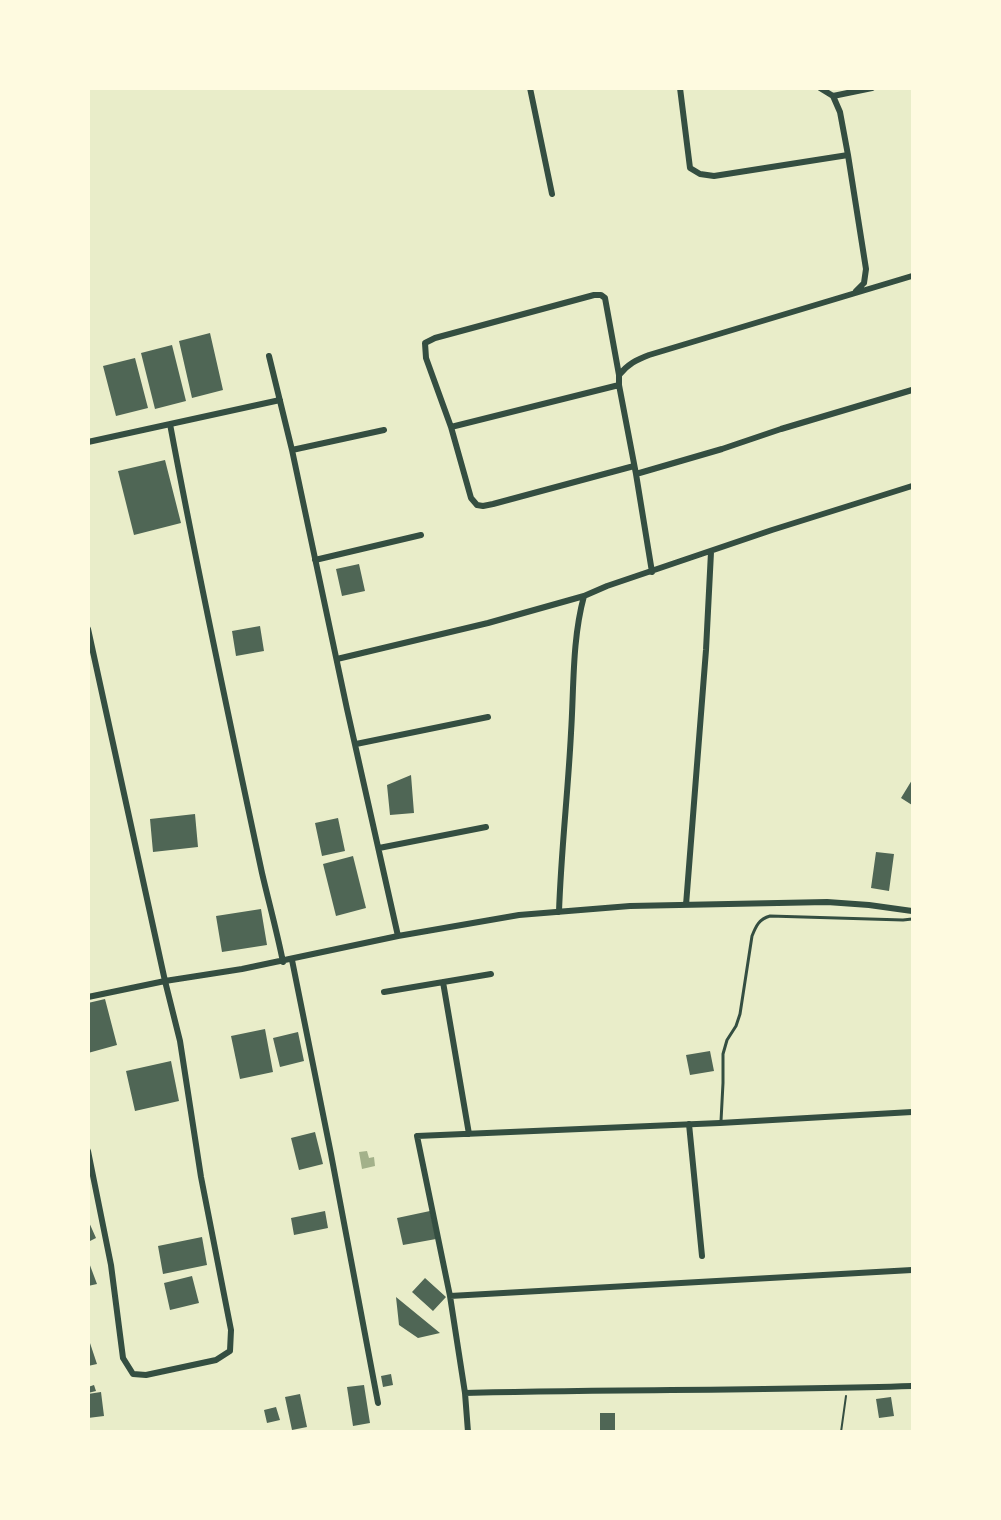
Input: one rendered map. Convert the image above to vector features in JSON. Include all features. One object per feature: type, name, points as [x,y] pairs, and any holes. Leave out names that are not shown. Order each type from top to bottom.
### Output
[{"type":"street","points":[[530,88],[552,194]]},
{"type":"street","points":[[680,88],[690,168],[700,174],[714,176],[848,155]]},
{"type":"street","points":[[820,88],[833,96],[840,112],[848,155],[866,269],[864,283],[853,294]]},
{"type":"street","points":[[833,96],[872,88]]},
{"type":"street","points":[[619,375],[631,362],[649,355],[912,276]]},
{"type":"street","points":[[634,466],[493,504],[477,505],[471,498],[451,427],[424,350],[425,343],[435,338],[594,295],[601,295],[605,298],[619,385],[636,474],[652,572]]},
{"type":"street","points":[[269,356],[292,450],[398,936]]},
{"type":"street","points":[[451,427],[619,385]]},
{"type":"street","points":[[636,474],[912,390]]},
{"type":"street","points":[[88,442],[280,400]]},
{"type":"street","points":[[170,424],[195,558],[283,962]]},
{"type":"street","points":[[292,450],[384,430]]},
{"type":"street","points":[[337,659],[488,623],[584,596],[772,530],[912,486]]},
{"type":"street","points":[[315,560],[421,535]]},
{"type":"street","points":[[686,905],[706,650],[711,552]]},
{"type":"street","points":[[560,912],[561,861],[577,628],[584,596]]},
{"type":"street","points":[[88,629],[180,1041],[201,1177],[231,1329],[230,1351],[216,1360],[146,1375],[133,1374],[123,1358],[111,1265],[88,1151]]},
{"type":"street","points":[[356,744],[488,717]]},
{"type":"street","points":[[379,848],[486,827]]},
{"type":"street","points":[[88,997],[165,981],[283,962],[398,936],[519,915],[630,906],[827,902],[912,911]]},
{"type":"street","points":[[292,960],[378,1403]]},
{"type":"street","points":[[384,992],[491,974]]},
{"type":"street","points":[[443,982],[470,1134]]},
{"type":"street","points":[[468,1431],[465,1393],[450,1296],[417,1136],[912,1112]]},
{"type":"street","points":[[688,1124],[702,1256]]},
{"type":"street","points":[[450,1296],[912,1270]]},
{"type":"street","points":[[465,1393],[912,1386]]},
{"type":"lane","points":[[720,1123],[723,1054],[740,1014],[753,936],[761,920],[770,916],[912,919]]},
{"type":"path","points":[[841,1431],[847,1388]]},
{"type":"shaded area","points":[[367,1151],[369,1158],[374,1157],[375,1166],[362,1169],[359,1152]]},
{"type":"building","points":[[210,333],[223,390],[192,398],[179,341]]},
{"type":"building","points":[[172,345],[186,401],[155,409],[141,353]]},
{"type":"building","points":[[135,358],[148,408],[116,416],[103,366]]},
{"type":"building","points":[[165,460],[181,523],[134,535],[118,471]]},
{"type":"building","points":[[359,564],[365,591],[342,596],[336,569]]},
{"type":"building","points":[[260,626],[264,651],[236,656],[232,631]]},
{"type":"building","points":[[411,775],[414,813],[390,815],[387,785]]},
{"type":"building","points":[[912,780],[912,805],[901,798]]},
{"type":"building","points":[[195,814],[198,847],[153,852],[150,819]]},
{"type":"building","points":[[338,818],[345,851],[322,856],[315,823]]},
{"type":"building","points":[[876,852],[894,854],[889,891],[871,888]]},
{"type":"building","points":[[353,856],[366,908],[336,916],[323,864]]},
{"type":"building","points":[[261,909],[267,945],[222,952],[216,916]]},
{"type":"building","points":[[105,999],[117,1045],[88,1053],[88,1003]]},
{"type":"building","points":[[265,1029],[273,1072],[240,1079],[231,1036]]},
{"type":"building","points":[[298,1032],[304,1061],[280,1067],[273,1038]]},
{"type":"building","points":[[710,1051],[714,1071],[690,1075],[686,1055]]},
{"type":"building","points":[[171,1061],[179,1101],[135,1111],[126,1071]]},
{"type":"building","points":[[315,1132],[323,1164],[299,1170],[291,1138]]},
{"type":"building","points":[[325,1211],[328,1228],[294,1235],[291,1218]]},
{"type":"building","points":[[430,1211],[436,1239],[403,1245],[397,1218]]},
{"type":"building","points":[[88,1220],[96,1238],[88,1242]]},
{"type":"building","points":[[202,1237],[207,1265],[163,1274],[158,1246]]},
{"type":"building","points":[[88,1260],[97,1284],[88,1286]]},
{"type":"building","points":[[192,1276],[199,1303],[170,1310],[164,1283]]},
{"type":"building","points":[[425,1278],[446,1297],[433,1311],[412,1292]]},
{"type":"building","points":[[396,1297],[440,1333],[418,1338],[399,1325]]},
{"type":"building","points":[[88,1337],[97,1364],[88,1366]]},
{"type":"building","points":[[391,1374],[393,1385],[383,1387],[381,1376]]},
{"type":"building","points":[[94,1385],[96,1391],[88,1393],[88,1387]]},
{"type":"building","points":[[364,1385],[370,1423],[353,1426],[347,1387]]},
{"type":"building","points":[[101,1392],[104,1416],[88,1418],[88,1394]]},
{"type":"building","points":[[300,1394],[307,1427],[292,1430],[285,1397]]},
{"type":"building","points":[[891,1397],[894,1416],[879,1418],[876,1399]]},
{"type":"building","points":[[276,1407],[280,1420],[267,1423],[264,1410]]},
{"type":"building","points":[[600,1413],[615,1413],[615,1432],[600,1432]]}]
